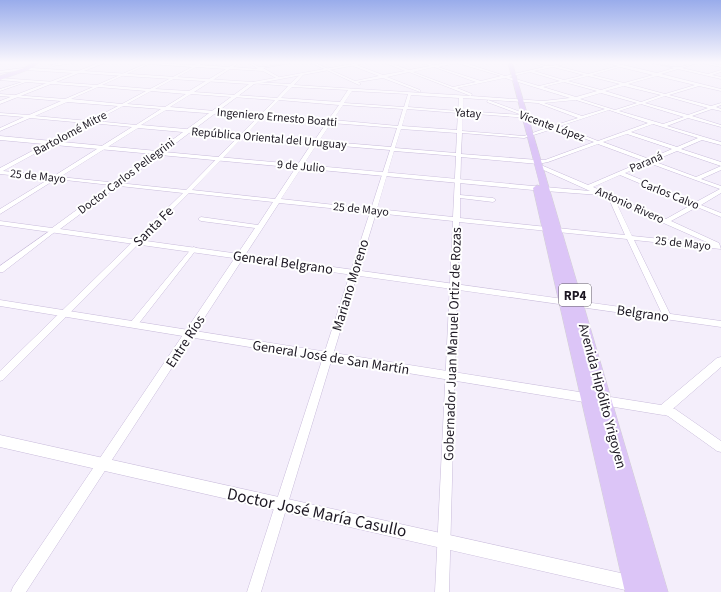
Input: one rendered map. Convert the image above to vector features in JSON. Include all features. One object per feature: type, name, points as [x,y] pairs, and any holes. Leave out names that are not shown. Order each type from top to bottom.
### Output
[{"type":"main road","name":"Avenida Hipólito Yrigoyen","points":[[514,90],[536,163],[541,189],[596,400],[637,589]]},
{"type":"main road","name":"Avenida Hipólito Yrigoyen","points":[[596,400],[657,592]]},
{"type":"street","points":[[0,103],[33,90]]},
{"type":"street","points":[[0,130],[90,90]]},
{"type":"street","name":"Yatay","points":[[145,90],[460,113],[523,116]]},
{"type":"street","name":"Bartolomé Mitre","points":[[0,171],[150,90]]},
{"type":"street","points":[[0,212],[195,90]]},
{"type":"street","name":"Doctor Carlos Pellegrini","points":[[0,270],[243,90]]},
{"type":"street","name":"Santa Fe","points":[[0,377],[137,242],[287,90]]},
{"type":"street","name":"Entre Ríos","points":[[18,592],[351,90]]},
{"type":"street","points":[[364,90],[536,102],[575,98],[604,90]]},
{"type":"street","points":[[413,90],[423,94]]},
{"type":"street","points":[[430,94],[448,90]]},
{"type":"street","name":"Vicente López","points":[[459,90],[523,116],[648,161],[721,190]]},
{"type":"street","points":[[547,90],[721,144]]},
{"type":"street","points":[[594,90],[721,126]]},
{"type":"street","points":[[645,90],[721,110]]},
{"type":"street","points":[[615,111],[683,90]]},
{"type":"street","name":"Mariano Moreno","points":[[254,592],[410,93]]},
{"type":"street","name":"Ingeniero Ernesto Boatti","points":[[0,95],[459,132],[527,136]]},
{"type":"street","name":"Gobernador Juan Manuel Ortiz de Rozas","points":[[442,592],[461,96]]},
{"type":"street","points":[[536,102],[583,118]]},
{"type":"street","points":[[663,126],[721,104]]},
{"type":"street","points":[[527,136],[609,109]]},
{"type":"street","name":"República Oriental del Uruguay","points":[[0,114],[536,163]]},
{"type":"street","points":[[536,163],[598,143],[652,122]]},
{"type":"street","points":[[627,132],[721,164]]},
{"type":"street","name":"9 de Julio","points":[[0,138],[594,194],[603,193]]},
{"type":"street","name":"Paraná","points":[[590,187],[619,173],[702,138]]},
{"type":"street","name":"Antonio Rivero","points":[[536,163],[721,246]]},
{"type":"street","points":[[696,179],[721,168]]},
{"type":"street","name":"25 de Mayo","points":[[0,171],[186,192],[721,246]]},
{"type":"street","name":"Carlos Calvo","points":[[619,173],[721,215]]},
{"type":"street","points":[[667,221],[721,190]]},
{"type":"street","points":[[457,196],[493,200]]},
{"type":"street","points":[[613,198],[612,200],[667,316]]},
{"type":"street","points":[[200,219],[260,227]]},
{"type":"street","name":"General Belgrano","points":[[0,223],[571,303]]},
{"type":"street","points":[[133,325],[194,250]]},
{"type":"street","name":"General José de San Martín","points":[[0,303],[663,410]]},
{"type":"street","name":"Belgrano","points":[[571,303],[721,324]]},
{"type":"street","points":[[663,410],[721,361]]},
{"type":"street","points":[[663,410],[671,412],[721,447]]},
{"type":"street","name":"Doctor José María Casullo","points":[[0,441],[445,540],[637,589]]}]
